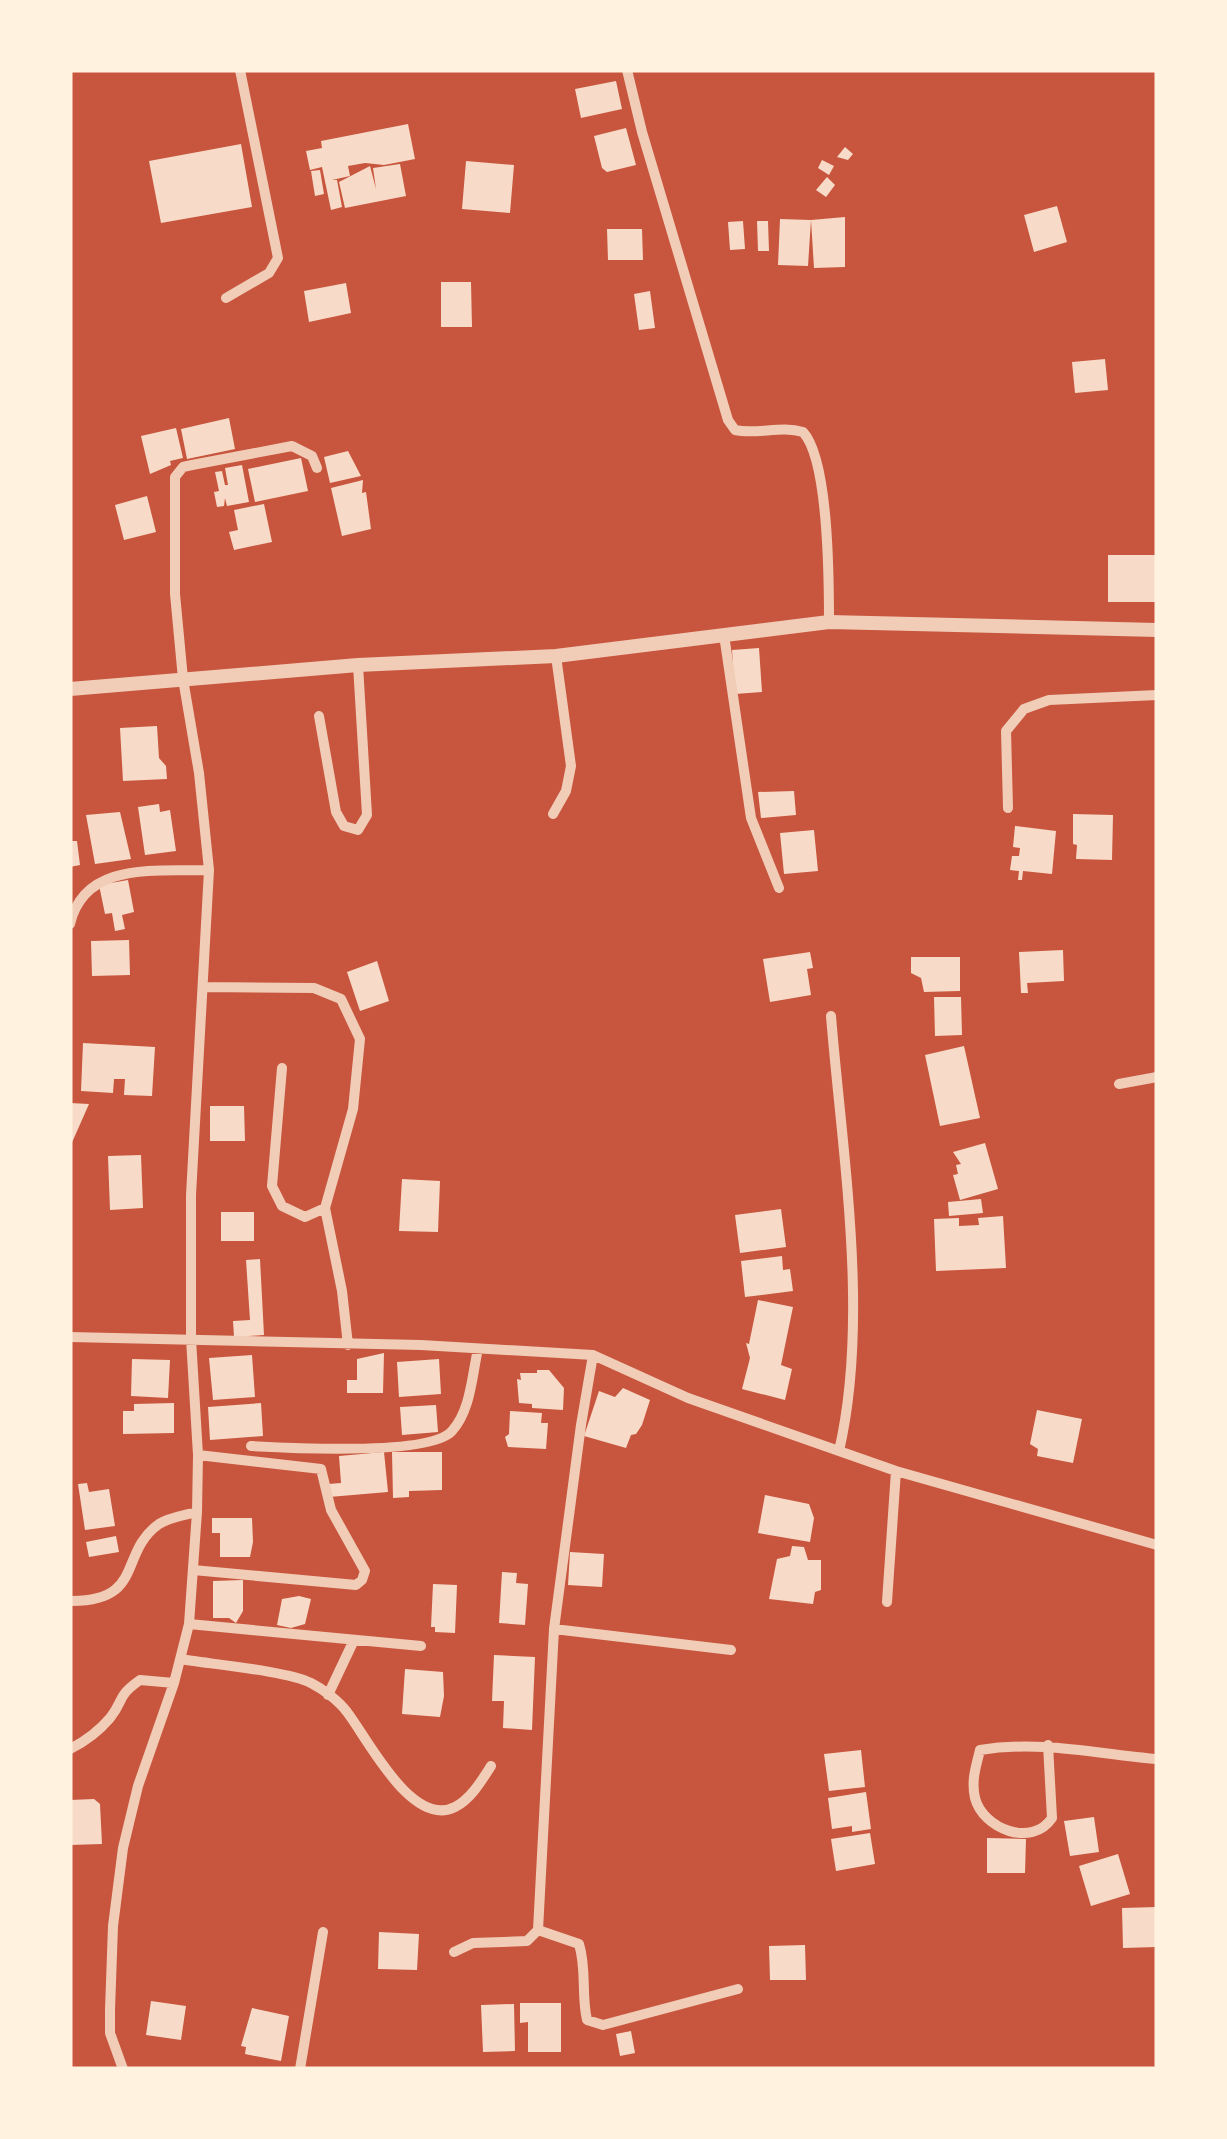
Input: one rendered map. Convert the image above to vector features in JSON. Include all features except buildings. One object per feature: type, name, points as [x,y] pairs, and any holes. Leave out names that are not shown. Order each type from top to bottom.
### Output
[{"type":"street","points":[[226,298],[269,273],[278,258],[240,70]]},
{"type":"street","points":[[627,70],[728,420],[735,430],[746,432],[792,428],[803,432],[815,452],[823,506],[829,622]]},
{"type":"street","points":[[123,2069],[110,2033],[110,2010],[113,1926],[123,1848],[138,1786],[174,1683],[189,1624],[197,1512],[191,1196],[209,870],[175,594],[176,477],[192,464],[292,446],[312,456],[317,468]]},
{"type":"street","points":[[70,689],[358,665],[556,656],[829,622],[1157,630]]},
{"type":"street","points":[[724,635],[750,818],[779,888]]},
{"type":"street","points":[[553,814],[566,791],[571,766],[556,656]]},
{"type":"street","points":[[318,716],[336,812],[344,826],[358,830],[367,815],[358,665]]},
{"type":"street","points":[[1008,808],[1006,731],[1024,709],[1049,700],[1157,695]]},
{"type":"street","points":[[70,924],[86,890],[112,874],[209,870]]},
{"type":"street","points":[[202,987],[314,988],[341,999],[360,1039],[352,1109],[325,1208],[342,1291],[348,1345]]},
{"type":"street","points":[[831,1016],[854,1284],[852,1352],[839,1451]]},
{"type":"street","points":[[282,1068],[272,1186],[282,1206],[305,1216],[325,1208]]},
{"type":"street","points":[[1119,1084],[1157,1078]]},
{"type":"street","points":[[70,1337],[594,1355],[688,1398],[896,1471],[1157,1546]]},
{"type":"street","points":[[251,1446],[322,1449],[426,1443],[450,1434],[464,1415],[478,1349]]},
{"type":"street","points":[[454,1952],[474,1942],[527,1942],[538,1930],[554,1629],[594,1355]]},
{"type":"street","points":[[193,1570],[356,1585],[364,1571],[331,1510],[321,1469],[198,1455]]},
{"type":"street","points":[[887,1602],[896,1471]]},
{"type":"street","points":[[70,1600],[92,1601],[124,1584],[141,1546],[159,1524],[197,1512]]},
{"type":"street","points":[[189,1624],[422,1646]]},
{"type":"street","points":[[554,1629],[731,1650]]},
{"type":"street","points":[[328,1695],[354,1640]]},
{"type":"street","points":[[180,1659],[308,1681],[344,1707],[393,1777],[413,1800],[432,1810],[454,1808],[477,1788],[491,1766]]},
{"type":"street","points":[[70,1749],[84,1742],[111,1717],[122,1693],[140,1680],[174,1683]]},
{"type":"street","points":[[1048,1744],[1052,1818],[1046,1826],[1034,1832],[1013,1832],[985,1819],[976,1802],[972,1778],[980,1750],[1048,1744],[1109,1756],[1157,1760]]},
{"type":"street","points":[[538,1930],[579,1944],[586,1966],[582,2000],[587,2020],[603,2025],[738,1989]]},
{"type":"street","points":[[300,2069],[323,1932]]}]
